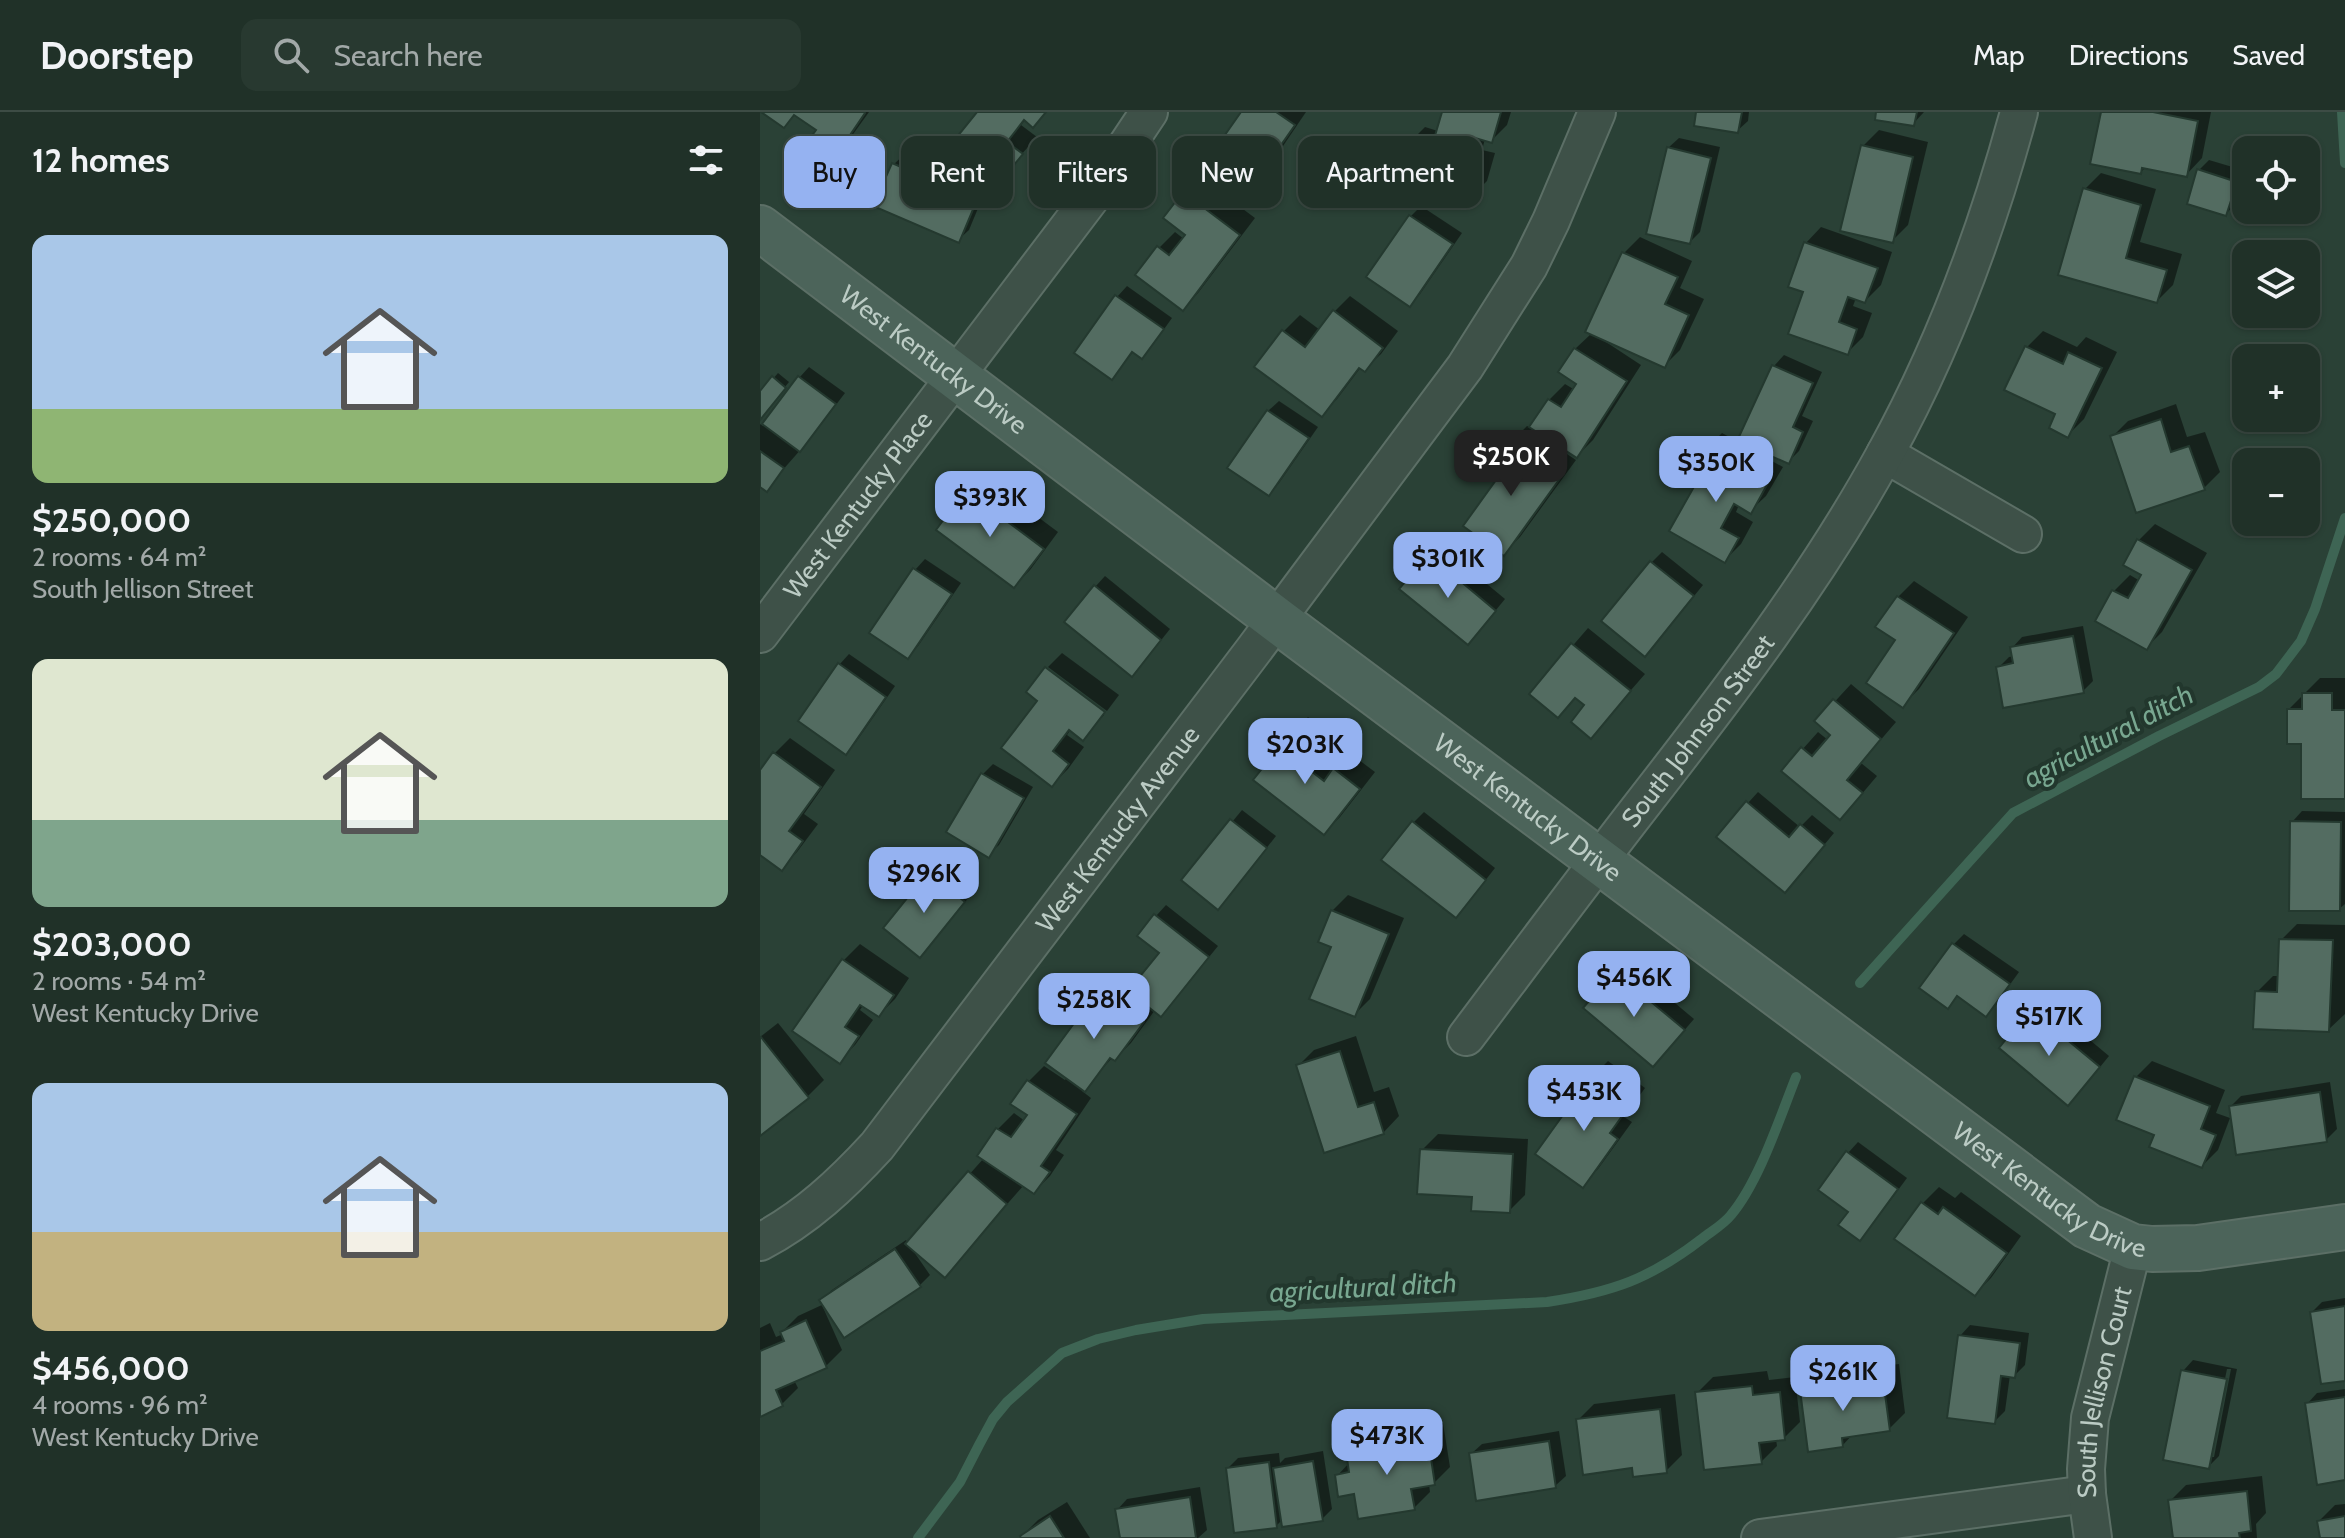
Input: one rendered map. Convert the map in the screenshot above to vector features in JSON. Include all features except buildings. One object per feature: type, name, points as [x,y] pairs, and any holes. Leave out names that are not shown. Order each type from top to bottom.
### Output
[{"type":"street","name":"West Kentucky Place","points":[[760,634],[1099,187],[1149,112]]},
{"type":"street","name":"West Kentucky Avenue","points":[[760,1242],[811,1209],[845,1181],[877,1146],[1465,367],[1529,266],[1597,112]]},
{"type":"street","name":"South Johnson Street","points":[[1466,1037],[1761,650],[1811,578],[1885,454],[1932,359],[1958,297],[2019,112]]},
{"type":"street","name":"West Kentucky Drive","points":[[760,228],[1277,620],[2066,1211],[2097,1231],[2133,1247],[2152,1249],[2198,1248],[2345,1227]]},
{"type":"street","points":[[1885,454],[2023,534]]},
{"type":"street","name":"South Jellison Court","points":[[2093,1538],[2086,1469],[2090,1418],[2133,1247]]},
{"type":"street","points":[[1760,1538],[2087,1494]]},
{"type":"waterway","name":"agricultural ditch","points":[[2342,112],[2345,163]]},
{"type":"waterway","name":"agricultural ditch","points":[[1860,983],[2013,813],[2259,687],[2276,674],[2301,641],[2315,609],[2345,518]]},
{"type":"waterway","name":"agricultural ditch","points":[[918,1538],[960,1482],[993,1419],[1007,1402],[1062,1353],[1098,1339],[1203,1319],[1547,1302],[1592,1294],[1648,1274],[1684,1252],[1731,1215],[1760,1167],[1796,1077]]}]
